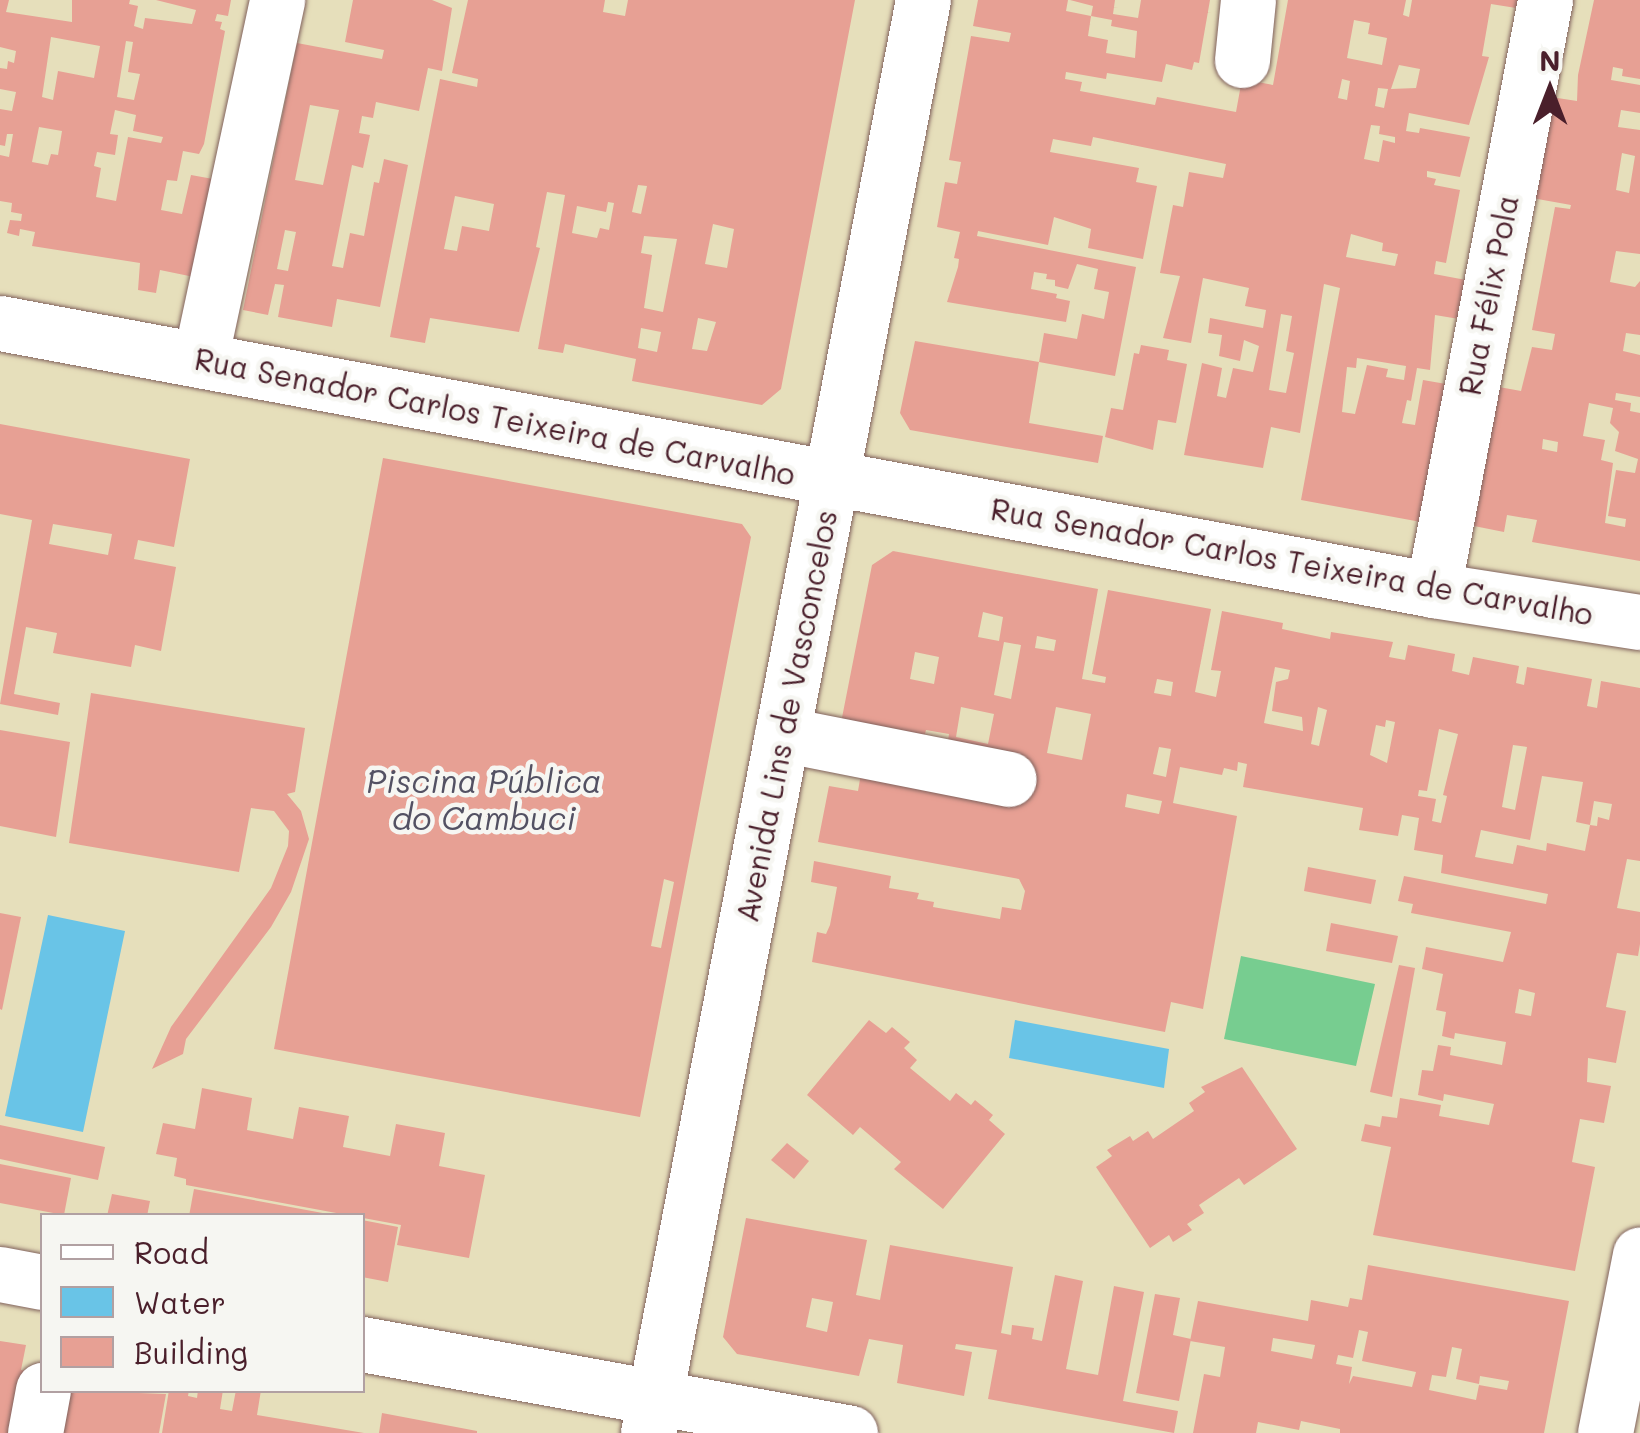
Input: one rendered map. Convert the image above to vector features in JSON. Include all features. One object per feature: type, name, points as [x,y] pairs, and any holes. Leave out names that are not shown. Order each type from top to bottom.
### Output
[{"type":"street","points":[[200,360],[277,0]]},
{"type":"street","name":"Avenida Lins de Vasconcelos","points":[[652,1416],[923,0]]},
{"type":"street","points":[[1242,60],[1248,0]]},
{"type":"street","name":"Rua Félix Pola","points":[[1433,590],[1544,0]]},
{"type":"street","name":"Rua Senador Carlos Teixeira de Carvalho","points":[[0,323],[1433,590],[1640,622]]},
{"type":"street","points":[[782,734],[1008,779]]},
{"type":"street","points":[[1605,1433],[1640,1254]]},
{"type":"street","points":[[0,1274],[40,1282]]},
{"type":"street","points":[[365,1345],[652,1416],[850,1433]]},
{"type":"street","points":[[35,1433],[42,1393]]},
{"type":"green space","points":[[1241,956],[1375,984],[1356,1066],[1224,1039]]},
{"type":"water","points":[[48,915],[125,931],[83,1132],[5,1116]]},
{"type":"water","points":[[1015,1020],[1169,1049],[1164,1088],[1009,1058]]},
{"type":"building","points":[[0,0],[9,0],[6,12],[72,22],[72,0],[130,0],[129,4],[138,6],[134,26],[143,29],[145,18],[192,24],[196,10],[156,0],[231,0],[228,16],[217,14],[215,21],[222,22],[220,29],[225,31],[204,144],[199,154],[183,151],[177,181],[167,180],[161,210],[182,214],[191,175],[213,179],[194,277],[160,270],[156,293],[138,290],[140,263],[32,246],[35,232],[20,229],[19,236],[7,233],[10,220],[21,221],[22,214],[11,212],[12,203],[0,201],[0,155],[9,157],[13,134],[7,134],[5,146],[0,145],[0,109],[12,111],[16,92],[0,89],[0,68],[7,69],[8,61],[14,63],[16,51],[0,47]],"holes":[[[51,37],[100,46],[94,78],[58,71],[53,100],[42,97]],[[126,41],[133,42],[128,72],[140,74],[134,100],[117,97]],[[115,110],[136,115],[133,131],[163,137],[161,143],[128,137],[116,201],[96,197],[101,168],[94,166],[97,152],[115,155],[118,135],[110,134]],[[39,127],[62,131],[58,155],[51,154],[48,165],[32,162]]]},
{"type":"building","points":[[353,0],[432,0],[452,8],[442,71],[428,68],[419,111],[376,102],[373,118],[362,116],[359,133],[370,135],[363,168],[352,165],[332,266],[343,268],[350,233],[364,236],[374,182],[379,183],[384,159],[408,165],[380,307],[337,299],[332,327],[278,317],[284,285],[275,284],[268,315],[243,310],[297,43],[382,59],[384,50],[345,42]],"holes":[[[310,105],[339,110],[323,185],[295,180]],[[285,230],[296,232],[288,271],[277,269]]]},
{"type":"building","points":[[468,0],[605,0],[603,12],[625,16],[628,0],[855,0],[781,389],[762,405],[632,381],[636,359],[565,344],[563,353],[538,349],[565,195],[547,192],[536,247],[540,248],[519,332],[430,318],[425,343],[390,337],[440,79],[477,87],[478,79],[452,73]],"holes":[[[638,185],[647,186],[641,214],[632,212]],[[455,196],[494,204],[489,231],[462,226],[457,251],[444,249]],[[608,202],[614,203],[609,230],[600,228],[597,238],[572,233],[577,206],[606,212]],[[713,224],[734,229],[727,268],[705,264]],[[644,236],[677,239],[663,312],[644,308],[652,255],[641,253]],[[698,318],[716,322],[707,351],[692,349]],[[641,328],[661,332],[657,352],[638,348]]]},
{"type":"building","points":[[978,0],[1068,0],[1066,11],[1091,16],[1093,6],[1070,0],[1115,0],[1113,14],[1138,18],[1141,0],[1210,0],[1199,63],[1194,62],[1192,70],[1166,64],[1162,82],[1107,73],[1106,79],[1066,72],[1065,79],[1082,82],[1080,91],[1155,105],[1157,97],[1236,112],[1242,79],[1273,85],[1288,0],[1406,0],[1403,15],[1409,17],[1412,0],[1518,0],[1516,8],[1491,4],[1482,56],[1489,57],[1469,125],[1409,113],[1406,131],[1419,133],[1420,128],[1470,137],[1460,177],[1427,171],[1427,177],[1436,179],[1434,185],[1460,190],[1446,263],[1436,261],[1434,274],[1466,280],[1459,319],[1435,315],[1430,370],[1417,368],[1402,423],[1415,425],[1423,380],[1446,384],[1421,522],[1301,500],[1340,288],[1324,284],[1300,433],[1271,427],[1263,468],[1184,455],[1202,363],[1222,368],[1217,396],[1226,398],[1233,368],[1253,372],[1259,346],[1244,340],[1240,361],[1219,356],[1222,335],[1208,333],[1210,318],[1263,328],[1266,310],[1245,306],[1249,288],[1203,278],[1191,343],[1163,338],[1180,276],[1160,273],[1173,205],[1183,207],[1189,172],[1223,178],[1226,164],[1093,137],[1091,146],[1053,139],[1050,152],[1139,168],[1136,182],[1157,186],[1143,259],[1088,248],[1091,229],[1054,217],[1048,245],[978,231],[977,236],[1136,267],[1115,376],[1039,362],[1044,333],[1077,339],[1082,314],[1104,319],[1109,292],[1094,289],[1098,269],[1077,264],[1068,289],[1055,286],[1055,280],[1046,279],[1047,274],[1034,272],[1031,289],[1070,301],[1066,322],[947,302],[958,267],[959,259],[954,258],[960,232],[937,227],[945,182],[957,184],[961,162],[949,160],[971,36],[1009,42],[1011,33],[973,26]],"holes":[[[1091,16],[1112,20],[1111,26],[1137,31],[1135,58],[1106,53],[1108,40],[1088,36]],[[1354,20],[1370,23],[1368,34],[1387,38],[1382,65],[1347,58]],[[1399,65],[1420,69],[1416,88],[1391,89]],[[1342,79],[1350,81],[1347,100],[1338,98]],[[1378,88],[1388,89],[1384,108],[1375,106]],[[1371,125],[1380,126],[1379,134],[1395,137],[1395,143],[1383,140],[1379,162],[1364,159]],[[1351,234],[1383,243],[1382,251],[1398,254],[1395,266],[1346,257]],[[1281,314],[1292,316],[1286,351],[1294,353],[1286,393],[1269,390]],[[1357,358],[1406,366],[1404,380],[1386,377],[1388,369],[1367,365],[1355,414],[1342,412],[1347,367],[1356,368]]]},
{"type":"building","points":[[1594,0],[1640,0],[1640,79],[1622,76],[1623,69],[1613,67],[1611,80],[1640,85],[1640,113],[1621,110],[1618,127],[1640,130],[1640,254],[1616,251],[1610,282],[1635,287],[1640,281],[1640,335],[1626,333],[1623,351],[1640,355],[1640,397],[1616,393],[1615,400],[1631,403],[1630,411],[1640,413],[1640,561],[1532,542],[1537,520],[1507,515],[1504,532],[1474,526],[1499,387],[1521,391],[1532,347],[1552,350],[1555,334],[1532,330],[1555,207],[1570,209],[1571,205],[1532,198],[1551,97],[1577,101],[1578,75]],"holes":[[[1622,153],[1635,156],[1629,193],[1616,190]],[[1589,403],[1613,408],[1610,423],[1619,432],[1615,451],[1638,459],[1635,473],[1616,470],[1608,516],[1626,519],[1625,527],[1605,523],[1613,463],[1601,460],[1605,440],[1583,436]],[[1543,439],[1558,442],[1557,452],[1542,449]]]},
{"type":"building","points":[[915,341],[1039,362],[1029,423],[1103,436],[1098,463],[910,430],[900,413]]},
{"type":"building","points":[[1141,345],[1169,350],[1167,360],[1187,364],[1176,423],[1158,420],[1153,450],[1105,437],[1111,408],[1123,410],[1134,353],[1139,354]]},
{"type":"building","points":[[0,424],[190,459],[174,547],[138,540],[134,559],[176,567],[161,651],[135,645],[131,667],[53,653],[57,633],[26,627],[14,694],[60,703],[58,715],[0,704],[32,520],[0,514]],"holes":[[[53,524],[112,534],[108,555],[49,544]]]},
{"type":"building","points":[[383,458],[742,524],[751,537],[640,1117],[274,1049]],"holes":[[[664,879],[674,882],[661,948],[651,946]]]},
{"type":"building","points":[[893,551],[1098,589],[1082,679],[1105,683],[1106,677],[1092,674],[1108,590],[1211,609],[1195,692],[1216,697],[1221,671],[1211,670],[1222,611],[1283,623],[1282,629],[1330,639],[1331,632],[1393,642],[1389,657],[1405,660],[1408,645],[1455,654],[1452,671],[1469,675],[1473,657],[1519,666],[1516,683],[1524,685],[1527,667],[1592,679],[1587,706],[1597,708],[1601,681],[1640,688],[1640,861],[1627,859],[1617,908],[1640,912],[1640,944],[1638,956],[1617,953],[1606,1007],[1626,1011],[1616,1063],[1588,1058],[1587,1082],[1611,1086],[1604,1123],[1580,1119],[1572,1162],[1595,1167],[1575,1271],[1373,1235],[1391,1147],[1361,1141],[1365,1124],[1380,1127],[1382,1116],[1397,1118],[1400,1098],[1441,1105],[1439,1116],[1489,1125],[1494,1104],[1444,1094],[1443,1101],[1418,1095],[1422,1070],[1433,1071],[1438,1045],[1451,1047],[1450,1055],[1502,1065],[1506,1042],[1455,1033],[1454,1039],[1442,1036],[1446,1012],[1436,1010],[1443,974],[1422,969],[1426,947],[1503,962],[1511,932],[1411,913],[1413,904],[1398,901],[1404,876],[1546,904],[1548,894],[1441,873],[1443,855],[1414,850],[1419,818],[1402,815],[1398,836],[1359,830],[1363,808],[1243,787],[1247,764],[1238,762],[1237,771],[1224,768],[1222,775],[1180,767],[1173,803],[1237,816],[1203,1009],[1171,1002],[1165,1032],[812,962],[817,932],[826,934],[830,925],[837,887],[811,882],[814,861],[891,876],[889,888],[919,893],[917,899],[934,902],[933,907],[1000,919],[1002,907],[1021,910],[1025,891],[1019,879],[818,842],[829,786],[858,791],[864,756],[838,738],[872,565]],"holes":[[[983,612],[1003,617],[999,641],[978,637]],[[1037,636],[1056,640],[1054,651],[1035,648]],[[1004,642],[1021,645],[1011,699],[994,695]],[[915,652],[939,657],[934,684],[910,679]],[[1275,667],[1290,670],[1288,679],[1276,682],[1272,711],[1302,717],[1303,731],[1264,723]],[[1157,679],[1173,682],[1171,696],[1154,693]],[[961,707],[994,714],[988,744],[956,737]],[[1056,707],[1091,714],[1082,760],[1047,753]],[[1318,707],[1327,710],[1319,746],[1311,744]],[[1386,720],[1395,722],[1387,763],[1370,755],[1376,725],[1385,727]],[[1439,729],[1458,734],[1443,795],[1447,796],[1441,823],[1432,821],[1436,799],[1418,796],[1419,790],[1427,791]],[[926,730],[949,734],[947,747],[923,742]],[[1513,745],[1527,747],[1515,810],[1502,807]],[[1159,747],[1171,749],[1166,777],[1153,774]],[[1542,776],[1583,782],[1576,822],[1590,825],[1585,851],[1547,843],[1546,851],[1517,845],[1513,864],[1475,857],[1481,830],[1530,840]],[[1127,794],[1162,801],[1159,814],[1125,807]],[[1594,801],[1612,804],[1609,820],[1598,817],[1597,826],[1590,825]],[[1519,989],[1535,993],[1531,1016],[1515,1013]]]},
{"type":"building","points":[[91,693],[305,728],[295,792],[287,794],[301,811],[309,839],[291,892],[271,927],[186,1039],[183,1054],[152,1069],[171,1027],[271,888],[288,846],[289,831],[274,811],[251,808],[239,872],[69,843]]},
{"type":"building","points":[[0,730],[70,742],[56,837],[0,826]]},
{"type":"building","points":[[1308,867],[1376,880],[1371,904],[1304,891]]},
{"type":"building","points":[[0,913],[21,917],[2,1010],[0,1009]]},
{"type":"building","points":[[1331,923],[1398,936],[1392,963],[1326,951]]},
{"type":"building","points":[[1399,965],[1415,968],[1392,1097],[1370,1092]]},
{"type":"building","points":[[869,1020],[886,1033],[892,1027],[910,1042],[904,1048],[917,1060],[910,1068],[950,1101],[956,1093],[971,1105],[975,1100],[993,1115],[989,1120],[1005,1134],[943,1209],[894,1169],[901,1162],[860,1127],[853,1135],[807,1095]]},
{"type":"building","points":[[1242,1067],[1297,1149],[1244,1185],[1239,1178],[1199,1205],[1204,1213],[1187,1224],[1192,1230],[1173,1242],[1169,1235],[1150,1248],[1096,1167],[1112,1156],[1107,1150],[1130,1136],[1133,1141],[1148,1131],[1153,1139],[1194,1111],[1189,1103],[1205,1092],[1201,1087]]},
{"type":"building","points":[[202,1088],[252,1098],[247,1130],[293,1139],[299,1107],[349,1116],[343,1147],[390,1156],[396,1124],[445,1133],[439,1166],[485,1175],[469,1258],[397,1245],[401,1225],[365,1218],[365,1213],[336,1213],[186,1185],[186,1179],[174,1176],[177,1158],[156,1154],[163,1123],[195,1129]]},
{"type":"building","points":[[0,1125],[105,1147],[98,1180],[0,1159]]},
{"type":"building","points":[[787,1143],[809,1161],[794,1179],[771,1160]]},
{"type":"building","points":[[0,1164],[71,1178],[64,1213],[0,1203]]},
{"type":"building","points":[[194,1189],[323,1213],[190,1213]]},
{"type":"building","points":[[112,1194],[150,1201],[148,1213],[108,1213]]},
{"type":"building","points":[[746,1218],[867,1240],[856,1295],[880,1300],[890,1245],[1013,1267],[1001,1333],[1011,1335],[1012,1325],[1034,1328],[1032,1339],[1042,1341],[1055,1275],[1083,1281],[1066,1369],[1098,1375],[1114,1286],[1144,1292],[1123,1401],[1178,1411],[1174,1433],[988,1399],[997,1350],[956,1344],[955,1349],[972,1352],[964,1396],[897,1383],[903,1345],[869,1339],[859,1376],[737,1354],[723,1337]],"holes":[[[812,1298],[833,1302],[827,1332],[806,1327]]]},
{"type":"building","points":[[365,1221],[398,1227],[388,1282],[365,1278]]},
{"type":"building","points":[[1368,1265],[1569,1301],[1544,1433],[1340,1433],[1340,1429],[1301,1421],[1299,1430],[1258,1422],[1256,1433],[1193,1433],[1204,1374],[1220,1377],[1225,1347],[1190,1341],[1198,1301],[1308,1321],[1311,1300],[1348,1307],[1350,1298],[1362,1300]],"holes":[[[1359,1330],[1368,1332],[1362,1361],[1416,1372],[1412,1387],[1353,1376],[1349,1384],[1352,1367],[1336,1364],[1338,1355],[1353,1358]],[[1273,1338],[1315,1345],[1312,1359],[1271,1351]],[[1452,1347],[1462,1349],[1456,1379],[1479,1384],[1480,1376],[1509,1381],[1507,1390],[1479,1385],[1476,1400],[1429,1390],[1432,1375],[1446,1377]]]},
{"type":"building","points":[[1155,1294],[1180,1298],[1173,1335],[1191,1339],[1179,1401],[1136,1393]]},
{"type":"building","points":[[0,1341],[26,1345],[21,1370],[26,1371],[23,1433],[0,1433]]},
{"type":"building","points":[[57,1393],[166,1394],[159,1433],[50,1433]]},
{"type":"building","points":[[169,1393],[188,1393],[197,1398],[198,1393],[223,1393],[220,1409],[232,1411],[235,1393],[261,1393],[257,1415],[364,1433],[162,1433]]},
{"type":"building","points":[[382,1413],[477,1431],[477,1433],[379,1433]]},
{"type":"water label","name":"Piscina Pública do Cambuci","points":[[484,800]]}]
